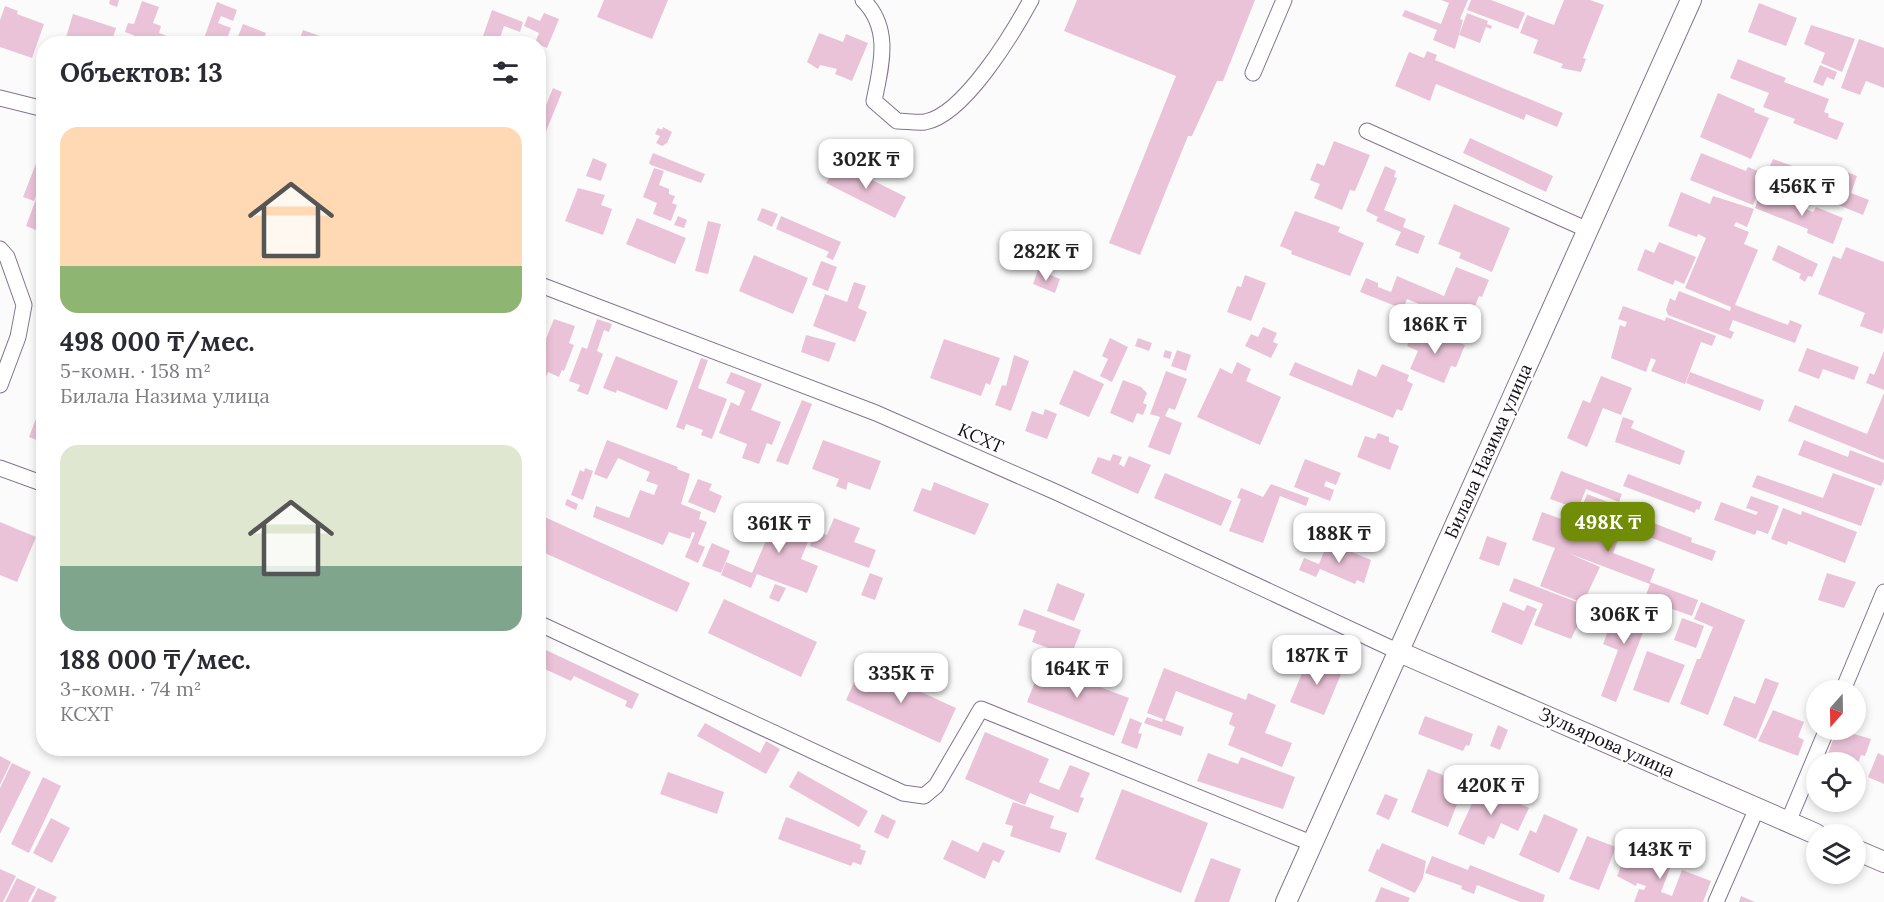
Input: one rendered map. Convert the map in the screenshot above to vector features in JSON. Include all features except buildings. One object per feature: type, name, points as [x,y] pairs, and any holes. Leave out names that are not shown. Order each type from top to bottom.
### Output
[{"type":"street","points":[[863,0],[883,30],[881,64],[874,101],[897,121],[926,122],[951,107],[988,69],[1008,41],[1031,0]]},
{"type":"street","points":[[1253,73],[1284,0]]},
{"type":"street","name":"Билала Назима улица","points":[[1286,902],[1691,0]]},
{"type":"street","points":[[0,98],[36,107]]},
{"type":"street","points":[[1367,132],[1588,230]]},
{"type":"street","points":[[0,249],[7,257],[24,305],[18,337],[0,385]]},
{"type":"street","name":"КСХТ","points":[[546,287],[876,413],[1058,493],[1397,651]]},
{"type":"street","points":[[0,468],[36,481]]},
{"type":"street","points":[[1847,680],[1884,592]]},
{"type":"street","points":[[546,626],[903,793],[924,796],[936,786],[981,709],[1311,843]]},
{"type":"street","name":"Зульярова улица","points":[[1397,651],[1806,830]]},
{"type":"street","points":[[1788,822],[1822,740]]},
{"type":"street","points":[[1716,902],[1757,808]]},
{"type":"street","points":[[1866,854],[1884,862]]}]
